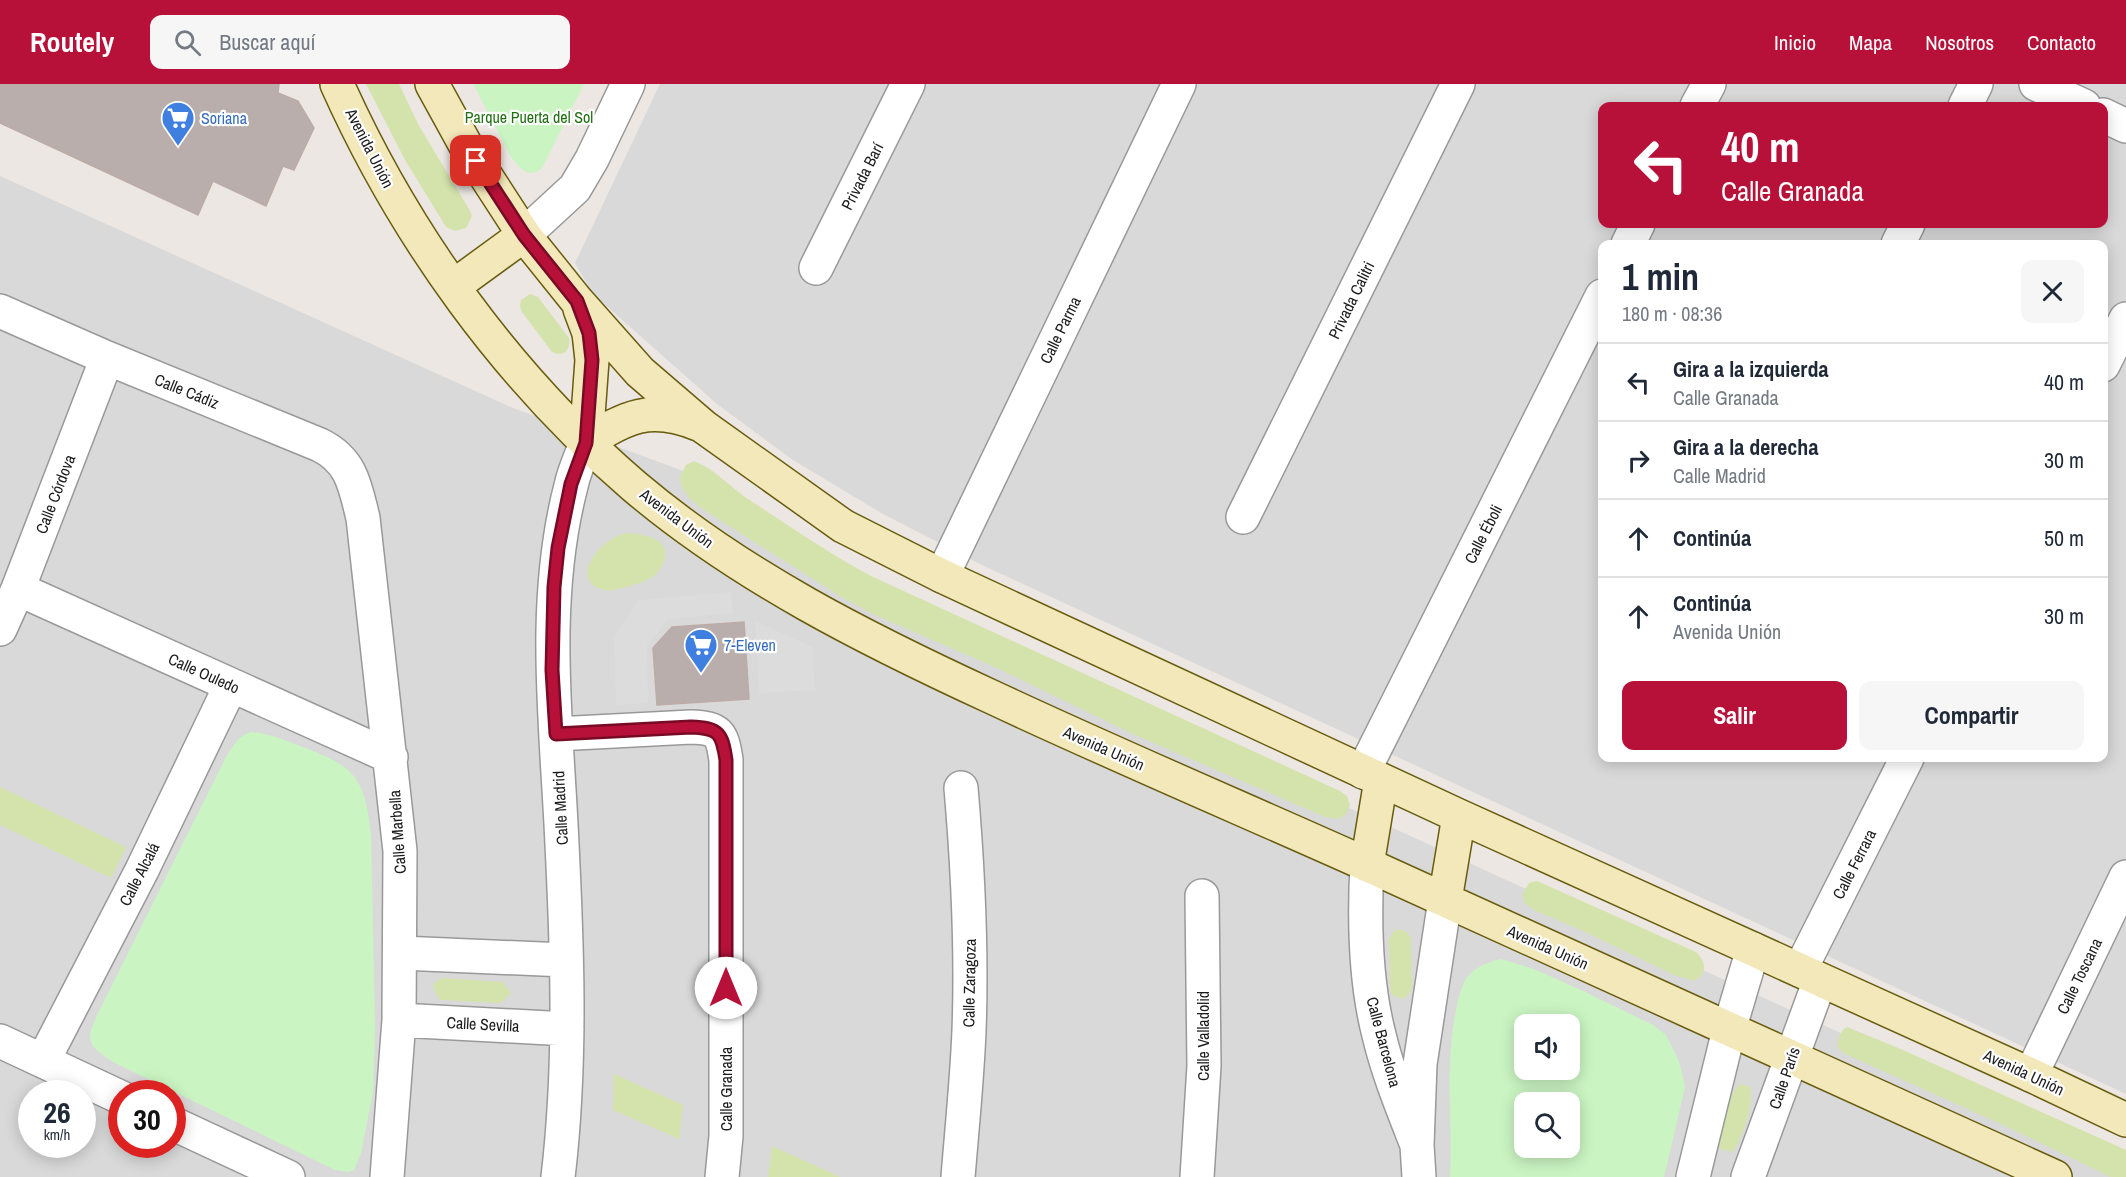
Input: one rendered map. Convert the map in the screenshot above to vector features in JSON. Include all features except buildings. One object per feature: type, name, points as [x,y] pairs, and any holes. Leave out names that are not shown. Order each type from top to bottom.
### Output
[{"type":"street","name":"Avenida Unión","points":[[338,84],[380,172],[420,238],[523,375],[586,443],[637,488],[730,557],[835,620],[948,677],[2055,1177]]},
{"type":"street","name":"Avenida Unión","points":[[432,84],[465,144],[524,235],[577,301],[640,372],[704,427],[843,526],[942,576],[1372,776],[2126,1120]]},
{"type":"street","points":[[454,286],[524,235],[576,188],[628,84]]},
{"type":"street","name":"Privada Barí","points":[[816,268],[908,84]]},
{"type":"street","name":"Calle Parma","points":[[942,576],[1179,84]]},
{"type":"street","name":"Privada Calitri","points":[[1243,517],[1458,84]]},
{"type":"street","points":[[1699,102],[1709,84]]},
{"type":"street","points":[[1967,102],[1976,84]]},
{"type":"street","points":[[2036,84],[2075,102]]},
{"type":"street","points":[[2108,117],[2126,126]]},
{"type":"street","points":[[577,301],[589,333],[592,360],[586,443]]},
{"type":"street","name":"Calle Éboli","points":[[1372,776],[1598,304]]},
{"type":"street","name":"Calle Cádiz","points":[[0,311],[333,452],[343,462],[356,490]]},
{"type":"street","points":[[2108,355],[2126,319]]},
{"type":"street","name":"Calle Córdova","points":[[0,629],[18,589],[107,358]]},
{"type":"street","points":[[586,443],[613,425],[646,414],[683,418],[704,427]]},
{"type":"street","name":"Calle Madrid","points":[[558,1177],[566,1088],[567,1029],[552,670],[555,577],[558,548],[571,484],[586,443]]},
{"type":"street","name":"Calle Marbella","points":[[356,490],[363,518],[400,851],[399,1020],[387,1177]]},
{"type":"street","name":"Calle Ouledo","points":[[18,589],[391,757]]},
{"type":"street","name":"Calle Alcalá","points":[[43,1061],[142,870],[231,685]]},
{"type":"street","name":"Calle Granada","points":[[556,734],[691,727],[711,728],[722,738],[726,760],[726,1137],[722,1177]]},
{"type":"street","name":"Calle Ferrara","points":[[1810,975],[1905,762]]},
{"type":"street","points":[[1367,865],[1372,776]]},
{"type":"street","name":"Calle Zaragoza","points":[[958,1177],[969,1031],[970,947],[961,788]]},
{"type":"street","points":[[1445,900],[1459,816]]},
{"type":"street","name":"Calle Barcelona","points":[[1367,865],[1365,906],[1371,995],[1378,1034],[1389,1071],[1417,1145]]},
{"type":"street","name":"Calle Toscana","points":[[2031,1075],[2126,877]]},
{"type":"street","name":"Calle Valladolid","points":[[1197,1177],[1204,1066],[1202,896]]},
{"type":"street","name":"Calle Barcelona","points":[[1419,1177],[1417,1145],[1420,1064],[1445,900]]},
{"type":"street","points":[[1693,1177],[1729,1030],[1754,949]]},
{"type":"street","points":[[401,953],[565,960]]},
{"type":"street","name":"Calle París","points":[[1748,1177],[1791,1058],[1810,975]]},
{"type":"street","name":"Calle Sevilla","points":[[399,1020],[567,1029]]},
{"type":"street","points":[[0,1041],[108,1091]]},
{"type":"street","points":[[186,1130],[288,1177]]},
{"type":"shaded area","points":[[660,84],[2126,84],[2126,1094],[982,565],[883,514],[793,460],[717,404],[593,294],[575,263]]},
{"type":"shaded area","points":[[0,176],[513,408],[686,472],[792,547],[1345,806],[2126,1166],[2126,1177],[0,1177]]},
{"type":"shaded area","points":[[731,592],[733,613],[668,619],[647,646],[648,703],[616,705],[614,636],[639,600]]},
{"type":"shaded area","points":[[755,621],[813,647],[815,690],[759,693]]},
{"type":"green space","points":[[366,84],[399,84],[418,124],[469,209],[472,216],[466,228],[455,231],[446,227],[405,160]]},
{"type":"green space","name":"Parque Puerta del Sol","points":[[473,84],[584,84],[542,168],[528,173],[511,157]]},
{"type":"green space","points":[[530,294],[538,297],[569,338],[568,349],[563,353],[552,352],[522,312],[521,300]]},
{"type":"green space","points":[[694,461],[708,468],[748,499],[808,539],[871,576],[1340,791],[1347,796],[1350,805],[1346,814],[1339,819],[1325,817],[1133,734],[997,668],[873,614],[843,598],[701,508],[689,498],[682,487],[680,477],[686,465]]},
{"type":"green space","points":[[627,533],[648,536],[660,542],[665,553],[660,569],[647,580],[610,591],[594,585],[588,578],[591,560],[607,542]]},
{"type":"green space","points":[[251,732],[282,739],[333,760],[354,776],[365,799],[371,835],[375,1028],[373,1093],[361,1153],[354,1170],[348,1172],[335,1170],[186,1098],[186,1080],[150,1080],[113,1062],[97,1050],[90,1040],[92,1027],[100,1009],[226,757],[239,739]]},
{"type":"green space","points":[[0,787],[126,847],[111,878],[0,825]]},
{"type":"green space","points":[[1537,881],[1696,952],[1704,964],[1701,975],[1694,981],[1674,975],[1534,910],[1525,903],[1522,895],[1529,883]]},
{"type":"green space","points":[[1395,929],[1406,931],[1411,938],[1412,989],[1403,999],[1392,995],[1390,990],[1389,939]]},
{"type":"green space","points":[[1501,959],[1534,969],[1653,1025],[1666,1035],[1679,1061],[1685,1087],[1664,1177],[1450,1177],[1450,1070],[1453,1027],[1463,985],[1473,971]]},
{"type":"green space","points":[[441,978],[503,982],[511,993],[501,1003],[440,1000],[433,988],[434,983]]},
{"type":"green space","points":[[1847,1027],[2126,1150],[2126,1177],[2111,1177],[2001,1124],[1843,1053],[1838,1048],[1838,1042],[1841,1033]]},
{"type":"green space","points":[[614,1074],[683,1105],[679,1139],[613,1110]]},
{"type":"green space","points":[[1741,1084],[1750,1087],[1751,1102],[1744,1130],[1733,1152],[1720,1149],[1719,1134],[1727,1104]]},
{"type":"green space","points":[[772,1146],[840,1177],[768,1177]]},
{"type":"place","name":"Soriana","points":[[178,147]]},
{"type":"place","name":"7-Eleven","points":[[701,674]]},
{"type":"route","points":[[476,161],[524,235],[577,301],[589,333],[592,360],[586,443],[571,484],[558,548],[554,587],[552,670],[556,734],[691,727],[711,728],[718,732],[722,738],[726,760],[726,988]]}]
